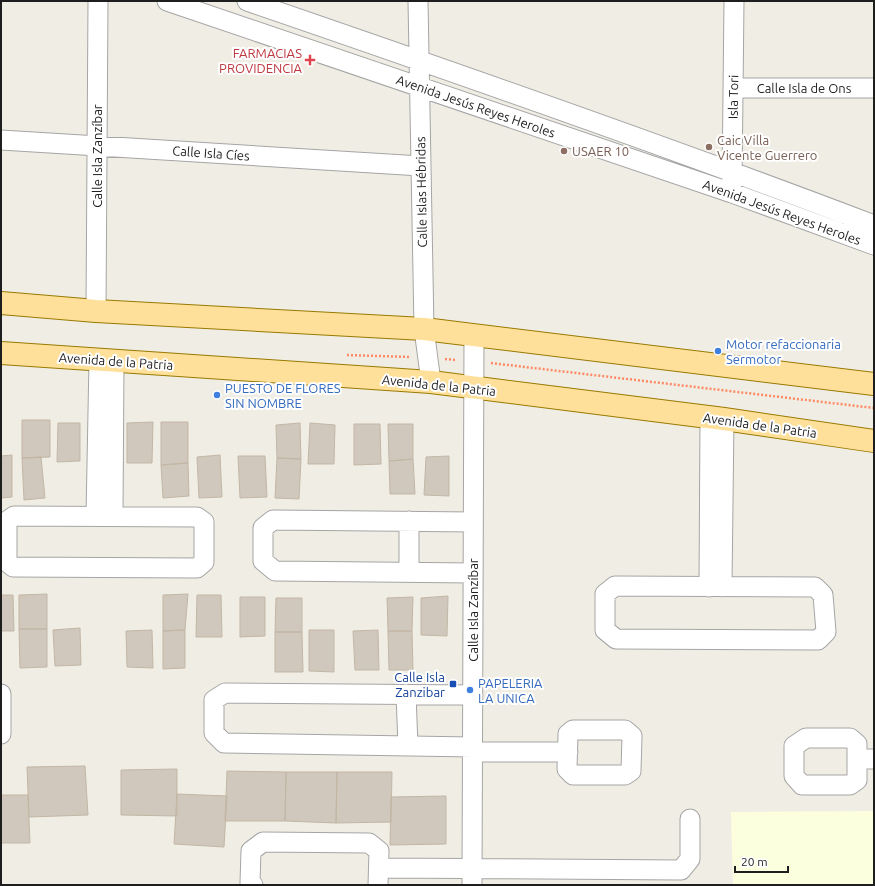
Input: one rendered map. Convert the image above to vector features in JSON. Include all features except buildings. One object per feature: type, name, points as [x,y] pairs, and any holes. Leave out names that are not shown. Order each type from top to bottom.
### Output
[{"type":"main road","points":[[1,303],[96,311],[424,329],[874,384]]},
{"type":"main road","name":"Avenida de la Patria","points":[[1,353],[431,382],[717,418],[874,441]]},
{"type":"street","name":"Calle Isla Zanzíbar","points":[[96,311],[98,1]]},
{"type":"street","name":"Avenida Jesús Reyes Heroles","points":[[166,1],[732,193],[874,245]]},
{"type":"street","name":"Avenida Jesús Reyes Heroles","points":[[247,1],[419,60],[732,171],[874,225]]},
{"type":"street","name":"Calle Islas Hébridas","points":[[418,1],[424,329],[431,382]]},
{"type":"street","name":"Isla Tori","points":[[732,193],[734,1]]},
{"type":"street","name":"Calle Isla de Ons","points":[[733,88],[874,88]]},
{"type":"street","name":"Calle Isla Cíes","points":[[1,140],[421,166]]},
{"type":"street","name":"Calle Isla Zanzíbar","points":[[472,876],[474,335]]},
{"type":"street","points":[[105,516],[106,360]]},
{"type":"street","points":[[716,587],[717,418]]},
{"type":"street","points":[[14,516],[105,516],[197,517],[204,522],[204,562],[197,568],[13,567],[7,562],[7,521],[14,516]]},
{"type":"street","points":[[473,522],[273,520],[263,528],[264,561],[275,571],[473,573]]},
{"type":"street","points":[[409,521],[409,572]]},
{"type":"street","points":[[615,586],[716,587],[815,587],[823,595],[826,632],[818,640],[616,639],[605,630],[605,594],[615,586]]},
{"type":"street","points":[[473,695],[225,693],[214,700],[214,733],[224,743],[408,746],[472,750],[568,752]]},
{"type":"street","points":[[1,694],[1,734]]},
{"type":"street","points":[[406,694],[408,746]]},
{"type":"street","points":[[253,885],[250,883],[251,851],[263,842],[369,843],[379,851],[378,876],[472,876],[681,870],[690,859],[690,819]]},
{"type":"shaded area","points":[[874,811],[874,885],[733,885],[731,812]]},
{"type":"place","name":"FARMACIAS PROVIDENCIA","points":[[310,60]]},
{"type":"place","name":"Caic Villa Vicente Guerrero","points":[[709,147]]},
{"type":"place","name":"USAER 10","points":[[564,151]]},
{"type":"place","name":"Motor refaccionaria Sermotor","points":[[718,351]]},
{"type":"place","name":"PUESTO DE FLORES SIN NOMBRE","points":[[217,395]]},
{"type":"place","name":"Calle Isla Zanzibar","points":[[453,684]]},
{"type":"place","name":"PAPELERIA LA UNICA","points":[[470,690]]}]
